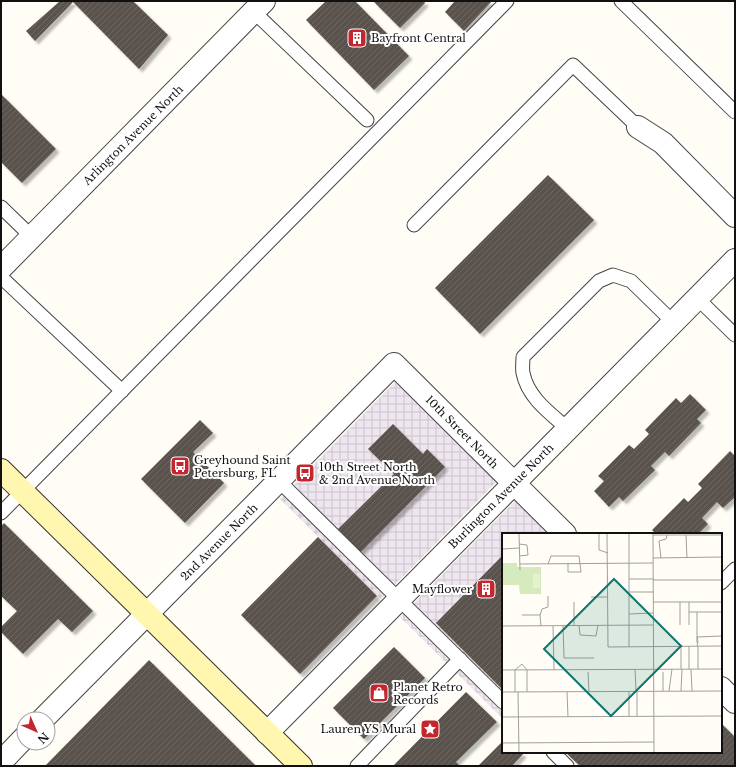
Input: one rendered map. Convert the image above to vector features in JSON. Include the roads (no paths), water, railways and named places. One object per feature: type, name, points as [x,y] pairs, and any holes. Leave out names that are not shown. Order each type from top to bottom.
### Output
[{"type":"main road","points":[[1,470],[301,766]]},
{"type":"street","name":"Arlington Avenue North","points":[[1,268],[259,6]]},
{"type":"street","points":[[638,127],[663,143],[735,216]]},
{"type":"street","name":"Burlington Avenue North","points":[[267,733],[735,260]]},
{"type":"street","name":"2nd Avenue North","points":[[51,711],[394,364]]},
{"type":"street","name":"10th Street North","points":[[394,364],[564,533]]},
{"type":"street","points":[[722,689],[735,702]]},
{"type":"street","points":[[1,762],[16,746]]},
{"type":"lane","points":[[1,513],[507,1]]},
{"type":"lane","points":[[621,1],[735,112]]},
{"type":"lane","points":[[259,6],[367,120]]},
{"type":"lane","points":[[414,226],[574,65],[638,127]]},
{"type":"lane","points":[[1,207],[32,237]]},
{"type":"lane","points":[[568,428],[539,404],[529,391],[523,372],[523,358],[534,346],[599,281],[613,275],[631,281],[673,322]]},
{"type":"lane","points":[[1,277],[122,391]]},
{"type":"lane","points":[[697,298],[735,335]]},
{"type":"lane","points":[[279,481],[502,701]]},
{"type":"lane","points":[[722,582],[735,569]]},
{"type":"lane","points":[[357,766],[460,659]]},
{"type":"lane","points":[[554,753],[567,766]]},
{"type":"place","name":"Bayfront Central","points":[[357,38]]},
{"type":"place","name":"Greyhound Saint Petersburg, FL","points":[[180,466]]},
{"type":"place","name":"10th Street North & 2nd Avenue North","points":[[305,473]]},
{"type":"place","name":"Mayflower","points":[[486,589]]},
{"type":"place","name":"Planet Retro Records","points":[[379,693]]},
{"type":"place","name":"Lauren YS Mural","points":[[430,729]]}]
